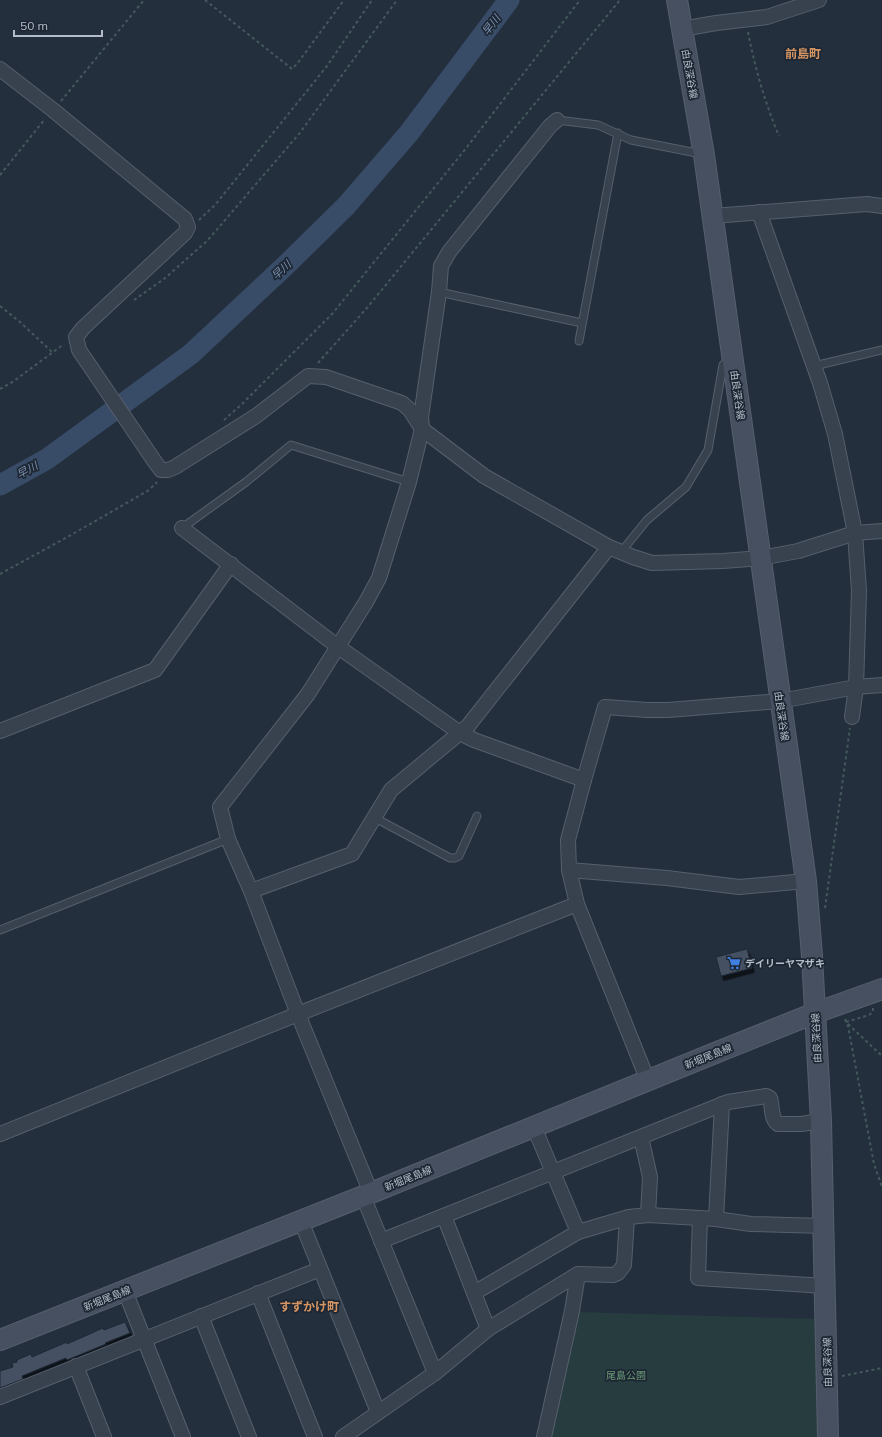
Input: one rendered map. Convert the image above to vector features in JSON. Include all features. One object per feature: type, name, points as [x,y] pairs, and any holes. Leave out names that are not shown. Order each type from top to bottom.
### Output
[{"type":"main road","name":"由良深谷線","points":[[678,0],[713,216],[806,881],[821,1121],[828,1437]]},
{"type":"main road","name":"新堀尾島線","points":[[0,1340],[367,1195],[815,1013],[882,989]]},
{"type":"street","points":[[682,29],[766,17],[819,0]]},
{"type":"street","points":[[0,69],[53,110],[186,219],[188,227],[185,233],[87,324],[77,344],[155,462],[162,470],[168,470],[175,467],[256,416],[308,376],[326,377],[402,403],[410,410],[422,429],[484,476],[615,549],[652,563],[723,561],[761,558],[798,551],[855,533],[882,530]]},
{"type":"street","points":[[435,1373],[381,1241],[367,1195],[251,891],[228,839],[220,807],[308,694],[366,602],[379,578],[409,482],[422,429],[421,417],[440,292],[441,266],[449,252],[550,126],[557,120]]},
{"type":"street","points":[[713,216],[867,204],[882,206]]},
{"type":"street","points":[[759,212],[814,366],[835,434],[855,533],[859,591],[856,687],[852,717]]},
{"type":"street","points":[[182,528],[338,646],[460,733],[474,740],[584,780]]},
{"type":"street","points":[[251,891],[352,854],[392,790],[468,726],[615,549]]},
{"type":"street","points":[[0,731],[155,670],[231,564]]},
{"type":"street","points":[[648,1081],[577,904],[569,870],[568,840],[606,707],[668,710],[780,701],[856,687],[882,685]]},
{"type":"street","points":[[569,870],[667,878],[739,887],[806,881]]},
{"type":"street","points":[[0,1134],[577,904]]},
{"type":"street","points":[[381,1241],[728,1102],[766,1096],[770,1098],[772,1103],[773,1118],[778,1124],[801,1124],[821,1121]]},
{"type":"street","points":[[716,1219],[722,1104]]},
{"type":"street","points":[[534,1127],[578,1232]]},
{"type":"street","points":[[641,1136],[650,1177],[648,1215]]},
{"type":"street","points":[[474,1293],[578,1232],[627,1218],[648,1215],[716,1219],[752,1224],[824,1226]]},
{"type":"street","points":[[444,1216],[488,1329]]},
{"type":"street","points":[[343,1437],[435,1373],[488,1329],[578,1274],[613,1275],[618,1273],[624,1265],[627,1218]]},
{"type":"street","points":[[700,1218],[698,1278],[825,1286]]},
{"type":"street","points":[[301,1221],[378,1412]]},
{"type":"street","points":[[0,1397],[320,1269]]},
{"type":"street","points":[[544,1437],[572,1311],[578,1274]]},
{"type":"street","points":[[124,1291],[183,1437]]},
{"type":"street","points":[[258,1293],[315,1437]]},
{"type":"street","points":[[201,1316],[249,1437]]},
{"type":"street","points":[[76,1366],[104,1437]]},
{"type":"lane","points":[[557,120],[598,125],[631,140],[704,155]]},
{"type":"lane","points":[[579,341],[618,133]]},
{"type":"lane","points":[[440,292],[582,323]]},
{"type":"lane","points":[[814,366],[882,350]]},
{"type":"lane","points":[[615,549],[686,486],[708,450],[723,365],[732,355]]},
{"type":"lane","points":[[182,528],[246,482],[291,445],[409,482]]},
{"type":"lane","points":[[374,818],[450,858],[455,858],[459,856],[477,816]]},
{"type":"lane","points":[[0,930],[228,839]]},
{"type":"path","points":[[0,175],[144,0]]},
{"type":"path","points":[[205,0],[292,69],[344,0]]},
{"type":"path","points":[[188,227],[198,222],[215,205],[327,66],[372,0]]},
{"type":"path","points":[[133,300],[164,279],[207,241],[299,134],[397,0]]},
{"type":"path","points":[[219,424],[242,404],[333,313],[467,147],[580,0]]},
{"type":"path","points":[[308,376],[366,309],[620,0]]},
{"type":"path","points":[[746,20],[755,65],[771,117],[779,136]]},
{"type":"path","points":[[0,306],[20,322],[52,352]]},
{"type":"path","points":[[0,389],[14,381],[52,352],[77,344]]},
{"type":"path","points":[[0,574],[149,490]]},
{"type":"path","points":[[825,911],[852,717]]},
{"type":"path","points":[[843,1016],[848,1026],[874,1164],[882,1187]]},
{"type":"path","points":[[846,1022],[882,1056]]},
{"type":"path","points":[[827,1380],[882,1368]]},
{"type":"green space","name":"尾島公園","points":[[576,1312],[817,1319],[818,1437],[548,1437]]},
{"type":"building","name":"デイリーヤマザキ","points":[[747,949],[752,968],[721,976],[716,957]]},
{"type":"building","points":[[125,1322],[130,1333],[67,1360],[66,1358],[22,1376],[23,1379],[0,1388],[0,1371],[13,1367],[12,1363],[17,1362],[17,1360],[31,1354],[32,1357],[103,1328],[104,1330]]},
{"type":"waterway","name":"早川","points":[[0,485],[47,459],[191,354],[286,265],[346,206],[409,133],[509,0]]},
{"type":"place","name":"デイリーヤマザキ","points":[[734,963]]},
{"type":"district","name":"前島町","points":[[803,54]]},
{"type":"district","name":"すずかけ町","points":[[309,1307]]}]
